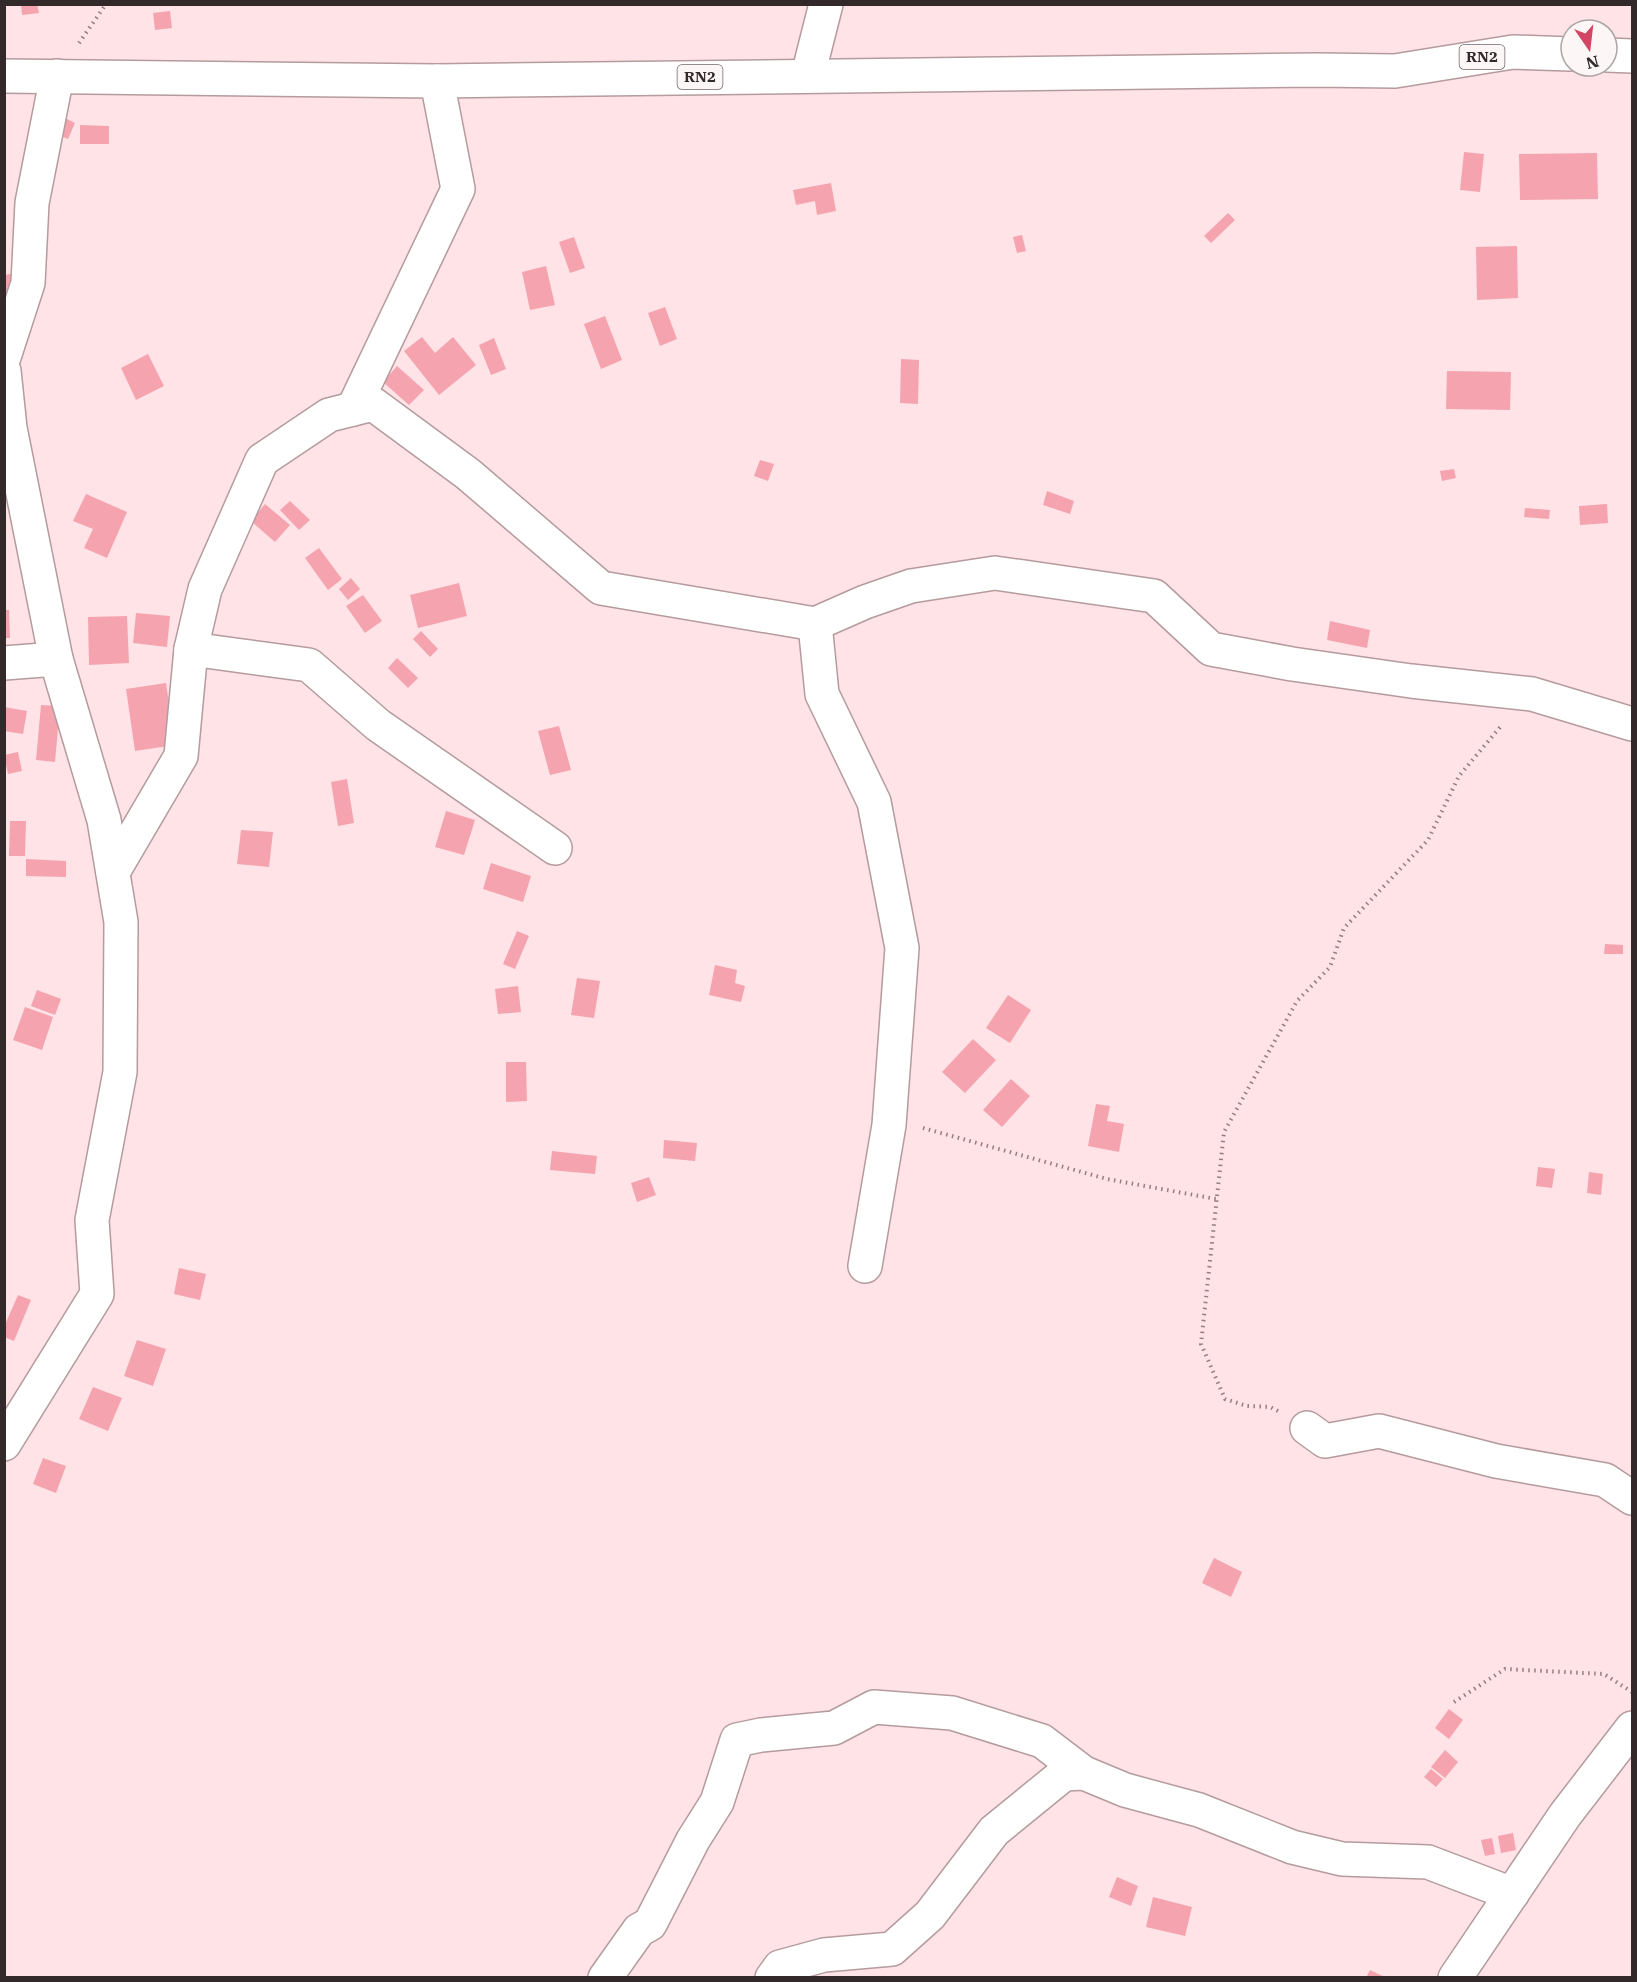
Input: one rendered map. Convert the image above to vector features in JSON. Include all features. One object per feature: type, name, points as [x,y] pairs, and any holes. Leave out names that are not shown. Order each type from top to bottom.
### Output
[{"type":"main road","points":[[808,75],[826,4]]},
{"type":"main road","name":"RN2","points":[[4,76],[437,81],[808,75],[944,76],[1316,70],[1395,71],[1513,52],[1559,54]]},
{"type":"main road","points":[[4,357],[28,283],[32,203],[57,76]]},
{"type":"main road","points":[[353,409],[458,189],[437,81]]},
{"type":"main road","points":[[4,371],[11,438],[56,659],[104,820],[121,922],[120,1072],[92,1220],[97,1294],[4,1444]]},
{"type":"main road","points":[[113,872],[181,756],[190,649],[205,589],[262,460],[329,415],[373,404],[468,474],[601,588],[815,624],[865,602],[911,586],[995,573],[1154,596],[1211,649],[1292,664],[1411,681],[1532,694],[1632,724]]},
{"type":"main road","points":[[815,624],[822,694],[874,801],[902,948],[890,1116],[865,1266]]},
{"type":"main road","points":[[190,649],[309,665],[378,725],[555,848]]},
{"type":"main road","points":[[4,663],[56,659]]},
{"type":"main road","points":[[1307,1428],[1325,1441],[1379,1431],[1496,1461],[1605,1480],[1632,1498]]},
{"type":"main road","points":[[605,1977],[639,1930],[650,1924],[693,1840],[717,1802],[737,1740],[834,1728],[874,1707],[952,1713],[1042,1741],[1084,1773],[1125,1790],[1199,1810],[1292,1847],[1342,1859],[1428,1862],[1512,1894]]},
{"type":"main road","points":[[1455,1977],[1565,1815],[1632,1728]]},
{"type":"main road","points":[[772,1977],[780,1967],[824,1955],[892,1948],[930,1915],[994,1831],[1064,1774],[1084,1773]]},
{"type":"path","points":[[1307,1428],[1270,1407],[1247,1406],[1225,1399],[1201,1344],[1224,1132],[1297,1001],[1330,967],[1344,928],[1428,840],[1459,776],[1507,718]]},
{"type":"path","points":[[890,1116],[939,1133],[1107,1179],[1216,1199]]},
{"type":"path","points":[[1454,1702],[1505,1669],[1604,1674],[1632,1692]]},
{"type":"building","points":[[21,4],[37,4],[39,13],[22,15]]},
{"type":"building","points":[[170,11],[172,28],[155,30],[153,13]]},
{"type":"building","points":[[61,116],[75,123],[68,139],[54,133]]},
{"type":"building","points":[[80,125],[109,126],[109,144],[80,144]]},
{"type":"building","points":[[1464,152],[1484,154],[1480,192],[1460,190]]},
{"type":"building","points":[[1597,153],[1598,199],[1520,200],[1519,154]]},
{"type":"building","points":[[831,183],[836,211],[817,215],[815,201],[796,205],[793,190]]},
{"type":"building","points":[[1228,213],[1235,220],[1211,243],[1204,236]]},
{"type":"building","points":[[1022,235],[1026,251],[1017,253],[1013,237]]},
{"type":"building","points":[[574,237],[585,268],[570,273],[559,242]]},
{"type":"building","points":[[1517,246],[1518,298],[1477,300],[1476,247]]},
{"type":"building","points":[[546,266],[555,305],[530,310],[522,272]]},
{"type":"building","points":[[18,273],[21,293],[4,295],[4,275]]},
{"type":"building","points":[[665,307],[677,339],[660,346],[648,313]]},
{"type":"building","points":[[605,316],[622,360],[601,369],[584,324]]},
{"type":"building","points":[[422,337],[435,353],[453,337],[476,365],[439,395],[404,351]]},
{"type":"building","points":[[494,338],[506,369],[491,375],[479,345]]},
{"type":"building","points":[[148,354],[164,386],[136,400],[121,368]]},
{"type":"building","points":[[901,359],[919,360],[918,404],[900,403]]},
{"type":"building","points":[[397,366],[424,390],[409,405],[383,382]]},
{"type":"building","points":[[1447,371],[1511,372],[1510,410],[1446,409]]},
{"type":"building","points":[[760,460],[774,464],[768,481],[754,476]]},
{"type":"building","points":[[1454,469],[1456,478],[1442,481],[1440,471]]},
{"type":"building","points":[[1047,491],[1074,501],[1070,514],[1043,505]]},
{"type":"building","points":[[86,494],[127,512],[107,558],[84,548],[93,529],[73,521]]},
{"type":"building","points":[[290,501],[310,520],[299,530],[280,510]]},
{"type":"building","points":[[265,504],[290,525],[275,542],[251,521]]},
{"type":"building","points":[[1607,504],[1608,523],[1580,525],[1579,506]]},
{"type":"building","points":[[1525,508],[1550,510],[1549,519],[1524,517]]},
{"type":"building","points":[[319,548],[342,579],[328,590],[305,558]]},
{"type":"building","points":[[351,578],[360,589],[348,600],[339,589]]},
{"type":"building","points":[[459,583],[467,616],[418,628],[410,595]]},
{"type":"building","points":[[363,595],[382,621],[365,633],[346,606]]},
{"type":"building","points":[[4,610],[9,610],[10,638],[4,638]]},
{"type":"building","points":[[136,613],[170,616],[167,647],[133,643]]},
{"type":"building","points":[[127,616],[129,663],[89,665],[88,617]]},
{"type":"building","points":[[1330,621],[1370,630],[1367,648],[1327,640]]},
{"type":"building","points":[[421,631],[438,649],[430,657],[413,639]]},
{"type":"building","points":[[397,658],[418,678],[408,688],[388,668]]},
{"type":"building","points":[[166,683],[175,745],[135,751],[126,689]]},
{"type":"building","points":[[41,705],[60,706],[55,762],[36,760]]},
{"type":"building","points":[[4,707],[27,711],[23,734],[4,731]]},
{"type":"building","points":[[559,726],[571,770],[550,775],[538,731]]},
{"type":"building","points":[[18,752],[22,771],[8,774],[4,755]]},
{"type":"building","points":[[347,779],[354,823],[338,826],[331,782]]},
{"type":"building","points":[[446,811],[475,820],[464,855],[435,847]]},
{"type":"building","points":[[10,821],[26,821],[25,856],[9,856]]},
{"type":"building","points":[[241,830],[273,832],[269,867],[237,864]]},
{"type":"building","points":[[26,859],[66,861],[66,877],[26,876]]},
{"type":"building","points":[[491,863],[531,876],[523,902],[483,889]]},
{"type":"building","points":[[517,931],[529,936],[515,969],[503,964]]},
{"type":"building","points":[[1605,944],[1623,945],[1623,954],[1604,954]]},
{"type":"building","points":[[715,965],[737,970],[735,983],[745,986],[741,1002],[709,995]]},
{"type":"building","points":[[577,978],[600,981],[594,1018],[571,1015]]},
{"type":"building","points":[[518,986],[521,1012],[498,1014],[495,989]]},
{"type":"building","points":[[37,990],[61,999],[55,1015],[31,1006]]},
{"type":"building","points":[[1008,995],[1031,1010],[1010,1043],[986,1028]]},
{"type":"building","points":[[25,1007],[53,1017],[42,1050],[13,1040]]},
{"type":"building","points":[[973,1039],[996,1060],[965,1093],[942,1072]]},
{"type":"building","points":[[506,1062],[526,1062],[527,1101],[506,1102]]},
{"type":"building","points":[[1011,1079],[1030,1096],[1002,1127],[983,1110]]},
{"type":"building","points":[[1096,1104],[1110,1106],[1107,1121],[1124,1124],[1119,1152],[1088,1146]]},
{"type":"building","points":[[664,1140],[697,1143],[695,1161],[663,1158]]},
{"type":"building","points":[[552,1151],[597,1156],[595,1174],[550,1170]]},
{"type":"building","points":[[1538,1167],[1555,1169],[1552,1188],[1536,1186]]},
{"type":"building","points":[[1589,1172],[1603,1174],[1601,1195],[1587,1193]]},
{"type":"building","points":[[649,1177],[656,1195],[637,1202],[631,1183]]},
{"type":"building","points":[[179,1268],[206,1274],[200,1300],[174,1294]]},
{"type":"building","points":[[18,1295],[31,1300],[14,1341],[4,1337],[4,1327]]},
{"type":"building","points":[[137,1340],[166,1349],[153,1386],[124,1376]]},
{"type":"building","points":[[93,1387],[122,1398],[108,1431],[79,1419]]},
{"type":"building","points":[[43,1458],[66,1466],[56,1493],[33,1484]]},
{"type":"building","points":[[1214,1558],[1242,1572],[1231,1597],[1202,1583]]},
{"type":"building","points":[[1449,1709],[1463,1720],[1449,1739],[1435,1728]]},
{"type":"building","points":[[1445,1750],[1458,1762],[1445,1778],[1431,1767]]},
{"type":"building","points":[[1431,1769],[1443,1779],[1436,1787],[1424,1777]]},
{"type":"building","points":[[1513,1833],[1516,1850],[1501,1853],[1498,1836]]},
{"type":"building","points":[[1492,1838],[1495,1854],[1485,1856],[1481,1840]]},
{"type":"building","points":[[1117,1877],[1138,1886],[1131,1906],[1109,1897]]},
{"type":"building","points":[[1153,1897],[1192,1907],[1185,1936],[1146,1927]]},
{"type":"building","points":[[1370,1970],[1387,1978],[1366,1978]]}]
